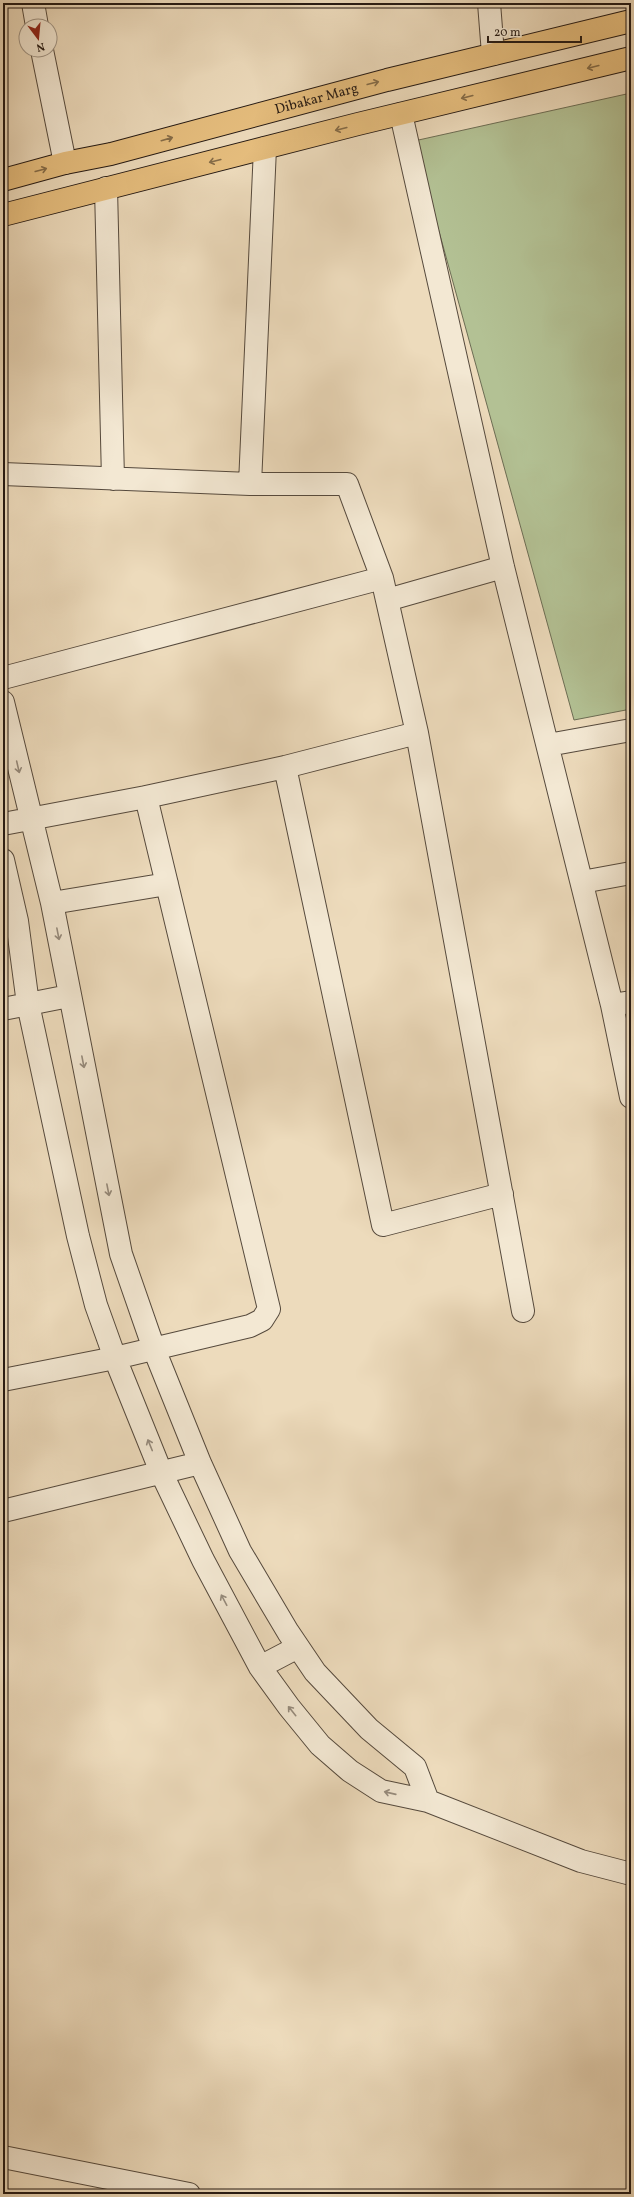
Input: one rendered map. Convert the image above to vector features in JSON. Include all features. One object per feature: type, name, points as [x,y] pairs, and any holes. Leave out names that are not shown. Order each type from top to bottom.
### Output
[{"type":"main road","name":"Dibakar Marg","points":[[3,180],[65,163],[111,154],[268,110],[631,21]]},
{"type":"main road","points":[[3,215],[401,114],[631,58]]},
{"type":"street","points":[[33,3],[36,18]]},
{"type":"street","points":[[489,3],[493,54]]},
{"type":"street","points":[[44,58],[65,163]]},
{"type":"street","points":[[401,114],[503,567],[582,882],[622,1004],[631,1097]]},
{"type":"street","points":[[250,484],[265,148]]},
{"type":"street","points":[[106,188],[113,479]]},
{"type":"street","points":[[3,474],[250,484],[347,484],[382,578],[418,733],[523,1311]]},
{"type":"street","points":[[387,600],[503,567]]},
{"type":"street","points":[[3,678],[382,578]]},
{"type":"street","points":[[3,702],[30,818],[52,903],[69,996],[121,1254],[154,1349],[200,1462],[240,1551],[298,1647],[315,1672],[369,1729],[415,1768],[428,1801]]},
{"type":"street","points":[[548,745],[631,730]]},
{"type":"street","points":[[3,824],[146,797],[285,767],[418,733]]},
{"type":"street","points":[[285,767],[383,1225],[502,1194]]},
{"type":"street","points":[[3,1380],[115,1358],[250,1326],[262,1320],[269,1309],[146,797]]},
{"type":"street","points":[[3,860],[17,920],[28,1004],[78,1236],[96,1305],[115,1358],[161,1472],[203,1560],[260,1667],[289,1707],[320,1745],[350,1770],[381,1790],[428,1801],[581,1861],[631,1874]]},
{"type":"street","points":[[582,882],[631,873]]},
{"type":"street","points":[[52,903],[167,884]]},
{"type":"street","points":[[3,1009],[69,996]]},
{"type":"street","points":[[3,1511],[200,1462]]},
{"type":"street","points":[[260,1667],[298,1647]]},
{"type":"street","points":[[3,2157],[189,2194]]},
{"type":"green space","points":[[631,93],[631,709],[574,720],[414,141]]}]
